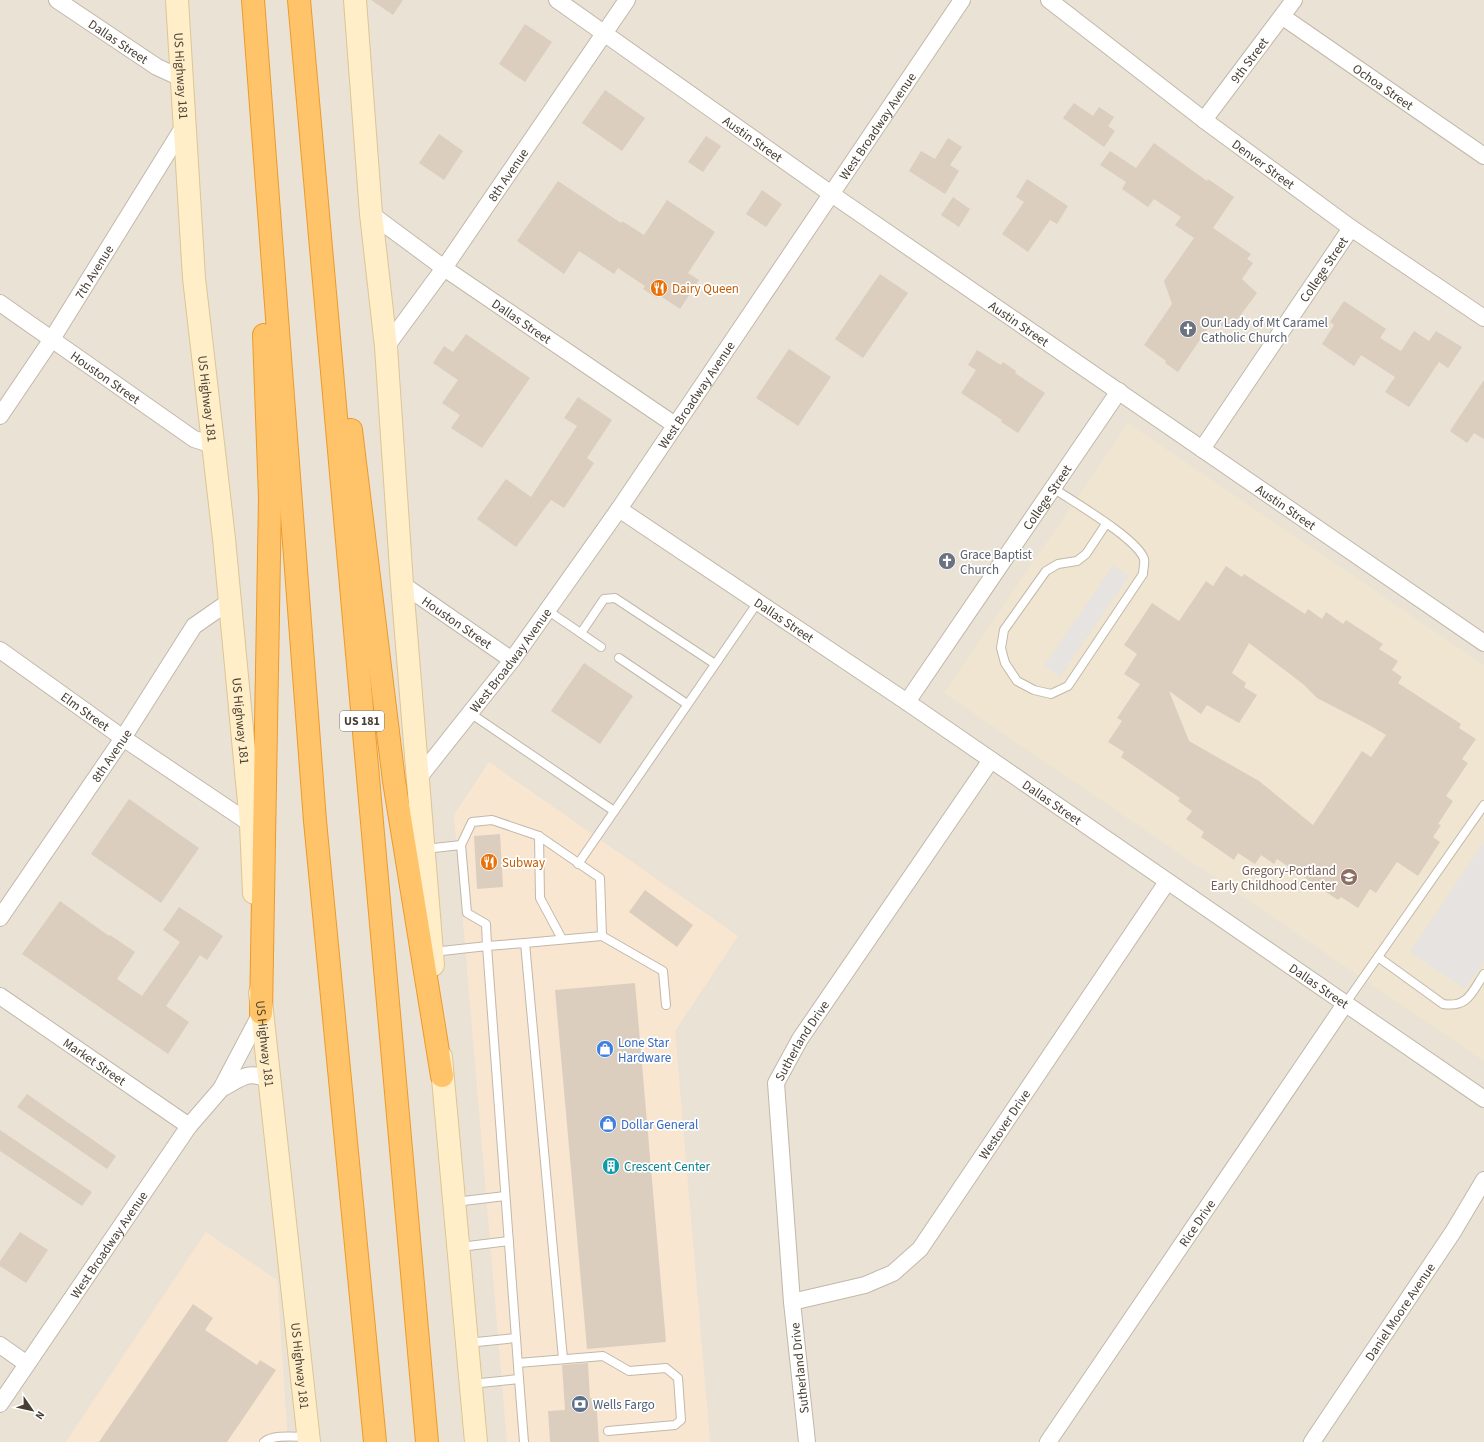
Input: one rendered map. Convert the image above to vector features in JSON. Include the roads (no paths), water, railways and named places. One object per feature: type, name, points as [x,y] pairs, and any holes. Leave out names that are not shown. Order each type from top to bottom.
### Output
[{"type":"highway","points":[[252,0],[270,498],[261,1013]]},
{"type":"highway","points":[[252,0],[315,821],[375,1442]]},
{"type":"highway","points":[[300,5],[394,781],[442,1076]]},
{"type":"highway","name":"US 181","points":[[300,5],[427,1442]]},
{"type":"main road","name":"US Highway 181","points":[[176,0],[194,278],[230,601],[251,824],[261,1013],[309,1439]]},
{"type":"main road","points":[[355,0],[371,214],[386,347],[417,780],[442,1076],[476,1442]]},
{"type":"street","name":"Dallas Street","points":[[57,0],[157,67],[181,78]]},
{"type":"street","name":"Austin Street","points":[[557,0],[830,193],[1484,643]]},
{"type":"street","name":"8th Avenue","points":[[386,347],[444,268],[627,0]]},
{"type":"street","name":"West Broadway Avenue","points":[[417,780],[512,660],[619,509],[830,193],[962,0]]},
{"type":"street","name":"Denver Street","points":[[1049,0],[1204,120],[1352,228],[1484,318]]},
{"type":"street","name":"9th Street","points":[[1204,120],[1283,17],[1294,0]]},
{"type":"street","name":"Ochoa Street","points":[[1283,17],[1484,156]]},
{"type":"street","name":"7th Avenue","points":[[0,416],[52,338],[184,126]]},
{"type":"street","name":"Dallas Street","points":[[371,214],[444,268],[675,425]]},
{"type":"street","name":"College Street","points":[[1202,449],[1352,228]]},
{"type":"street","name":"Houston Street","points":[[0,303],[194,439],[213,445]]},
{"type":"street","name":"College Street","points":[[907,702],[1119,391]]},
{"type":"street","name":"Dallas Street","points":[[619,509],[907,702],[1484,1099]]},
{"type":"street","name":"Houston Street","points":[[402,584],[512,660]]},
{"type":"street","name":"8th Avenue","points":[[0,918],[123,738],[194,626],[230,601]]},
{"type":"street","name":"Elm Street","points":[[0,650],[123,738],[251,824]]},
{"type":"street","name":"Sutherland Drive","points":[[807,1442],[792,1302],[776,1083],[800,1039],[991,760]]},
{"type":"street","name":"Westover Drive","points":[[792,1302],[865,1286],[893,1273],[920,1249],[1167,882]]},
{"type":"street","name":"Market Street","points":[[0,996],[189,1126]]},
{"type":"street","name":"Rice Drive","points":[[1048,1442],[1345,1004]]},
{"type":"street","name":"West Broadway Avenue","points":[[0,1404],[189,1126],[221,1089],[261,1013]]},
{"type":"street","name":"West Broadway Avenue","points":[[221,1089],[244,1076],[258,1075],[268,1080]]},
{"type":"street","name":"Daniel Moore Avenue","points":[[1312,1442],[1453,1232],[1484,1180]]},
{"type":"street","points":[[0,1345],[27,1364]]},
{"type":"lane","points":[[1053,488],[1106,524],[1133,543],[1144,559],[1143,574],[1068,686],[1051,694],[1034,690],[1017,681],[1005,663],[1001,648],[1004,630],[1046,571],[1058,564],[1077,561],[1086,554],[1106,524]]},
{"type":"lane","points":[[581,633],[604,599],[615,598],[715,664]]},
{"type":"lane","points":[[578,864],[758,602]]},
{"type":"lane","points":[[547,610],[602,647]]},
{"type":"lane","points":[[619,658],[687,704]]},
{"type":"lane","points":[[470,713],[614,811]]},
{"type":"lane","points":[[1345,1004],[1484,805]]},
{"type":"lane","points":[[524,1442],[486,924],[467,913],[461,845],[472,822],[492,820],[539,836],[600,878],[602,936]]},
{"type":"lane","points":[[539,836],[540,898],[562,939]]},
{"type":"lane","points":[[423,849],[461,845]]},
{"type":"lane","points":[[432,952],[525,942],[602,936],[663,971],[666,1005]]},
{"type":"lane","points":[[525,942],[563,1360]]},
{"type":"lane","points":[[1378,957],[1443,1004],[1454,1006],[1465,1002],[1484,974]]},
{"type":"lane","points":[[454,1202],[505,1196]]},
{"type":"lane","points":[[458,1247],[509,1242]]},
{"type":"lane","points":[[467,1343],[516,1338]]},
{"type":"lane","points":[[518,1363],[603,1356],[629,1371],[666,1368],[678,1378],[681,1420],[676,1425],[608,1431]]},
{"type":"lane","points":[[471,1384],[519,1379]]},
{"type":"lane","points":[[264,1442],[268,1439],[309,1439]]},
{"type":"place","name":"Dairy Queen","points":[[659,288]]},
{"type":"place","name":"Our Lady of Mt Caramel Catholic Church","points":[[1188,329]]},
{"type":"place","name":"Grace Baptist Church","points":[[947,561]]},
{"type":"place","name":"Subway","points":[[489,862]]},
{"type":"place","name":"Gregory-Portland Early Childhood Center","points":[[1349,877]]},
{"type":"place","name":"Lone Star Hardware","points":[[605,1049]]},
{"type":"place","name":"Dollar General","points":[[608,1124]]},
{"type":"place","name":"Crescent Center","points":[[611,1166]]},
{"type":"place","name":"Wells Fargo","points":[[580,1404]]}]
